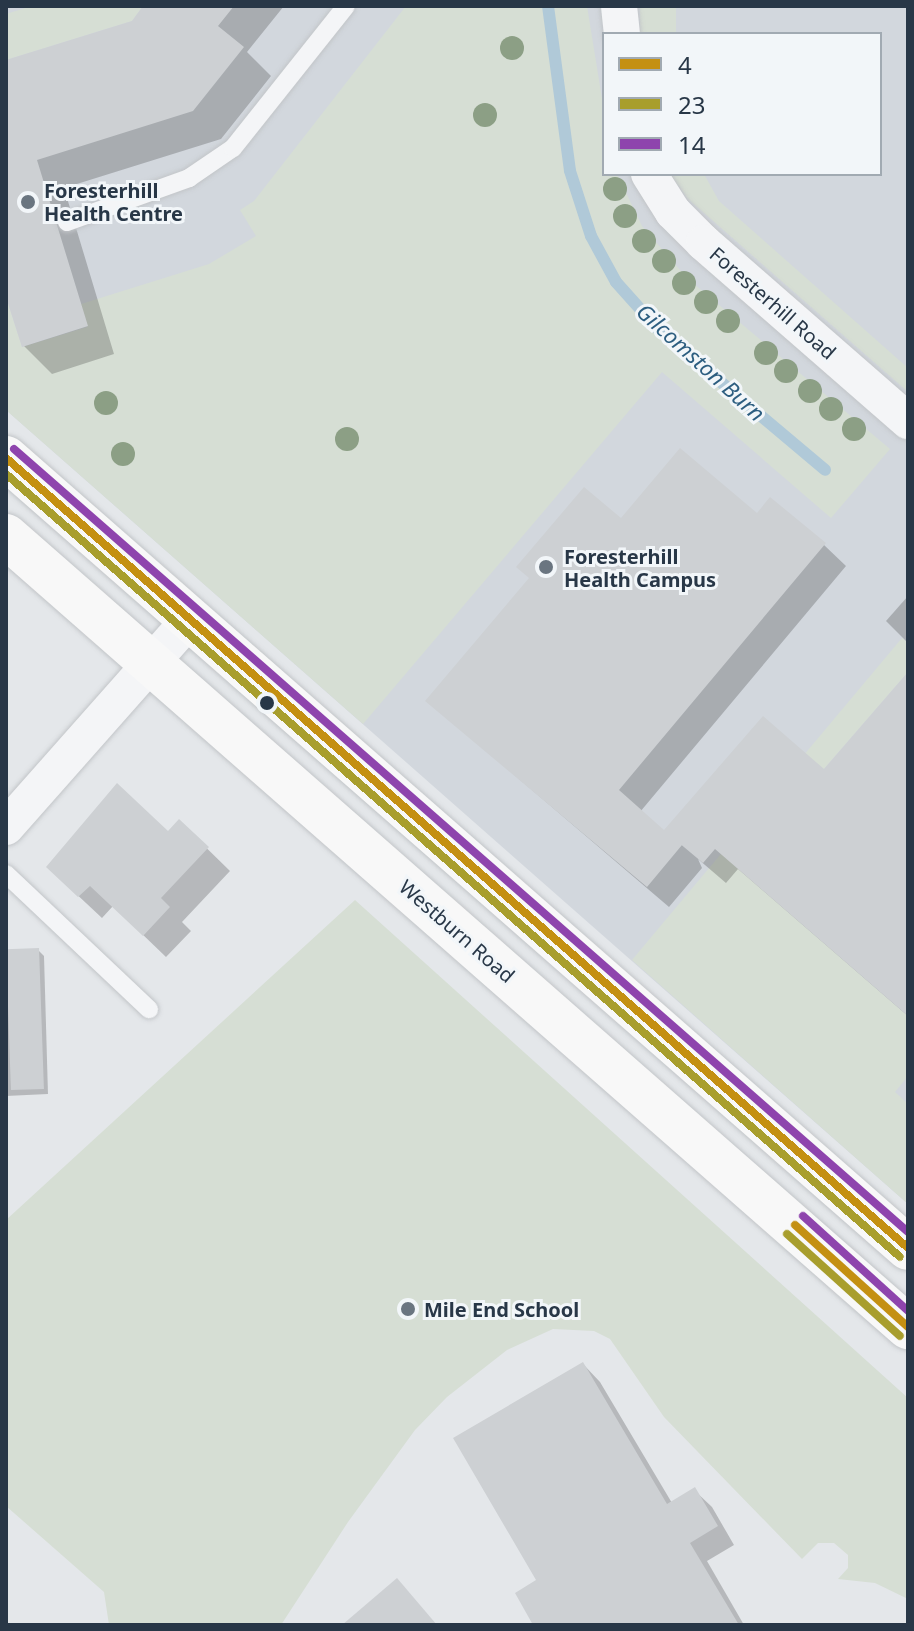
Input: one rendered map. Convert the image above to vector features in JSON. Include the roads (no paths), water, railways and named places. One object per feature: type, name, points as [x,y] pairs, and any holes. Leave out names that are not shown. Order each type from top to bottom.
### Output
[{"type":"main road","points":[[6,458],[908,1248]]},
{"type":"main road","name":"Westburn Road","points":[[6,536],[908,1327]]},
{"type":"street","points":[[619,6],[622,32]]},
{"type":"street","name":"Foresterhill Road","points":[[650,176],[673,212],[704,243],[908,421]]},
{"type":"street","points":[[6,827],[190,619]]},
{"type":"lane","points":[[67,222],[189,178],[233,148],[346,6]]},
{"type":"lane","points":[[6,874],[149,1009]]},
{"type":"waterway","name":"Gilcomston Burn","points":[[548,6],[570,171],[591,236],[616,282],[659,330],[825,470]]},
{"type":"place","name":"Foresterhill Health Centre","points":[[28,202]]},
{"type":"place","name":"Foresterhill Health Campus","points":[[546,567]]},
{"type":"place","name":"Mile End School","points":[[408,1309]]}]
